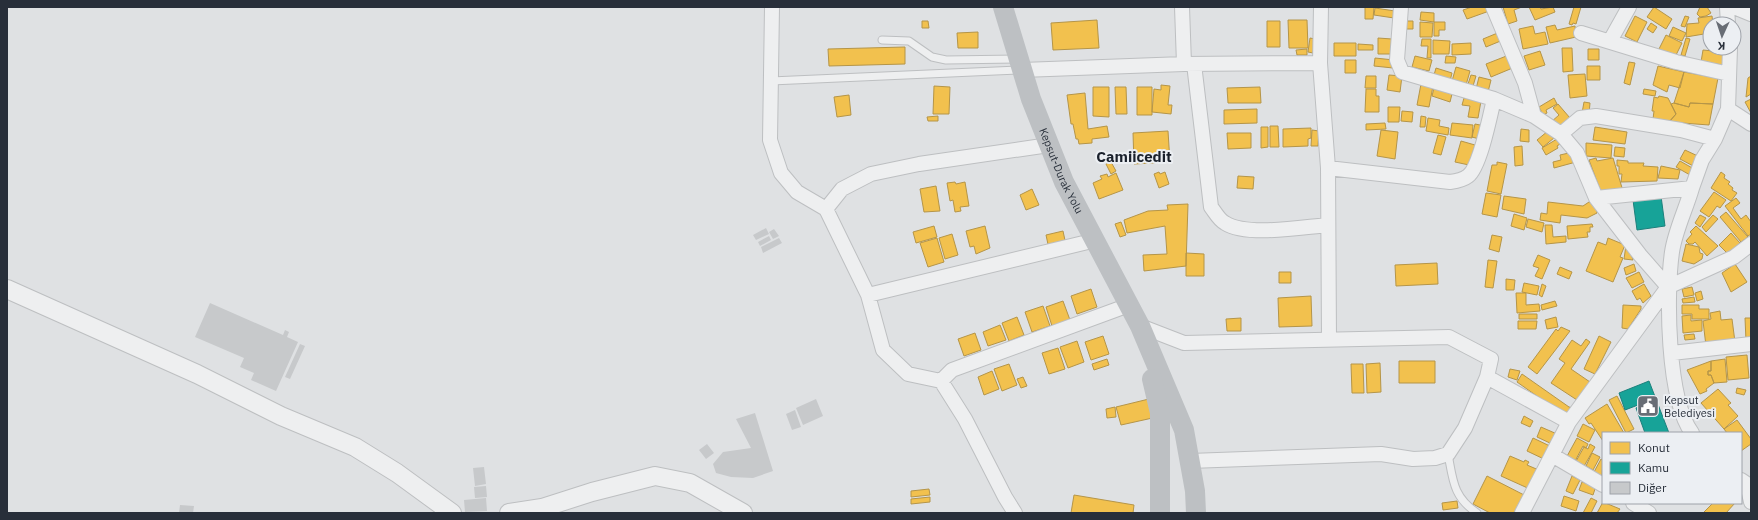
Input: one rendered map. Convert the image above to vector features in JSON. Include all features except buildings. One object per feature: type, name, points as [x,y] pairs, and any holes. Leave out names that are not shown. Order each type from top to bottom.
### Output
[{"type":"main road","name":"Kepsut-Durak Yolu","points":[[1003,7],[1031,99],[1064,182],[1096,240],[1140,326],[1184,430],[1195,491],[1196,513]]},
{"type":"main road","name":"Kepsut-Durak Yolu","points":[[1140,326],[1160,413],[1160,513]]},
{"type":"street","points":[[772,7],[770,140],[780,173],[797,192],[826,209],[868,295],[883,350],[908,374],[941,381],[965,419],[1005,497],[1015,513]]},
{"type":"street","points":[[1182,7],[1189,64],[1211,207],[1224,223],[1239,228],[1267,230],[1328,225]]},
{"type":"street","points":[[1321,7],[1320,64],[1328,168],[1329,339]]},
{"type":"street","points":[[1401,7],[1397,60],[1402,72],[1494,99],[1534,116],[1561,134],[1578,153],[1596,198],[1640,255],[1668,287]]},
{"type":"street","points":[[1493,7],[1526,83],[1534,116]]},
{"type":"street","points":[[1610,41],[1629,7]]},
{"type":"street","points":[[1734,7],[1751,14]]},
{"type":"street","points":[[1581,33],[1676,62],[1730,74]]},
{"type":"street","points":[[1691,432],[1685,423],[1674,386],[1668,287],[1672,250],[1692,188],[1702,160],[1728,109],[1730,56]]},
{"type":"street","points":[[1021,64],[1320,64]]},
{"type":"street","points":[[1328,168],[1450,182],[1462,180],[1469,176],[1477,163],[1494,99]]},
{"type":"street","points":[[1728,109],[1751,124]]},
{"type":"street","points":[[1561,134],[1580,118],[1596,116],[1680,130],[1714,139]]},
{"type":"street","points":[[826,209],[842,189],[871,174],[919,164],[1049,145]]},
{"type":"street","points":[[1596,198],[1692,188]]},
{"type":"street","points":[[868,295],[1096,240]]},
{"type":"street","points":[[1522,513],[1569,422],[1668,287],[1734,257],[1751,244]]},
{"type":"street","points":[[7,290],[197,374],[281,416],[355,447],[397,474],[452,513]]},
{"type":"street","points":[[941,381],[952,370],[1129,305]]},
{"type":"street","points":[[1140,326],[1184,343],[1449,337],[1491,359],[1486,377],[1465,428],[1448,454],[1435,458],[1413,459],[1380,454],[1190,461]]},
{"type":"street","points":[[1672,353],[1751,344]]},
{"type":"street","points":[[1486,377],[1569,422]]},
{"type":"street","points":[[1552,455],[1602,484]]},
{"type":"street","points":[[509,513],[542,508],[592,492],[655,476],[690,483],[743,513]]},
{"type":"street","points":[[1746,481],[1751,502]]},
{"type":"street","points":[[1635,504],[1649,513]]},
{"type":"lane","points":[[882,40],[909,41],[932,57],[946,60],[1021,64]]},
{"type":"lane","points":[[771,81],[1021,64]]},
{"type":"lane","points":[[1448,454],[1457,493],[1464,503],[1477,513]]},
{"type":"place","name":"Kepsut Belediyesi","points":[[1648,406]]},
{"type":"district","name":"Camiicedit","points":[[1134,156]]}]
